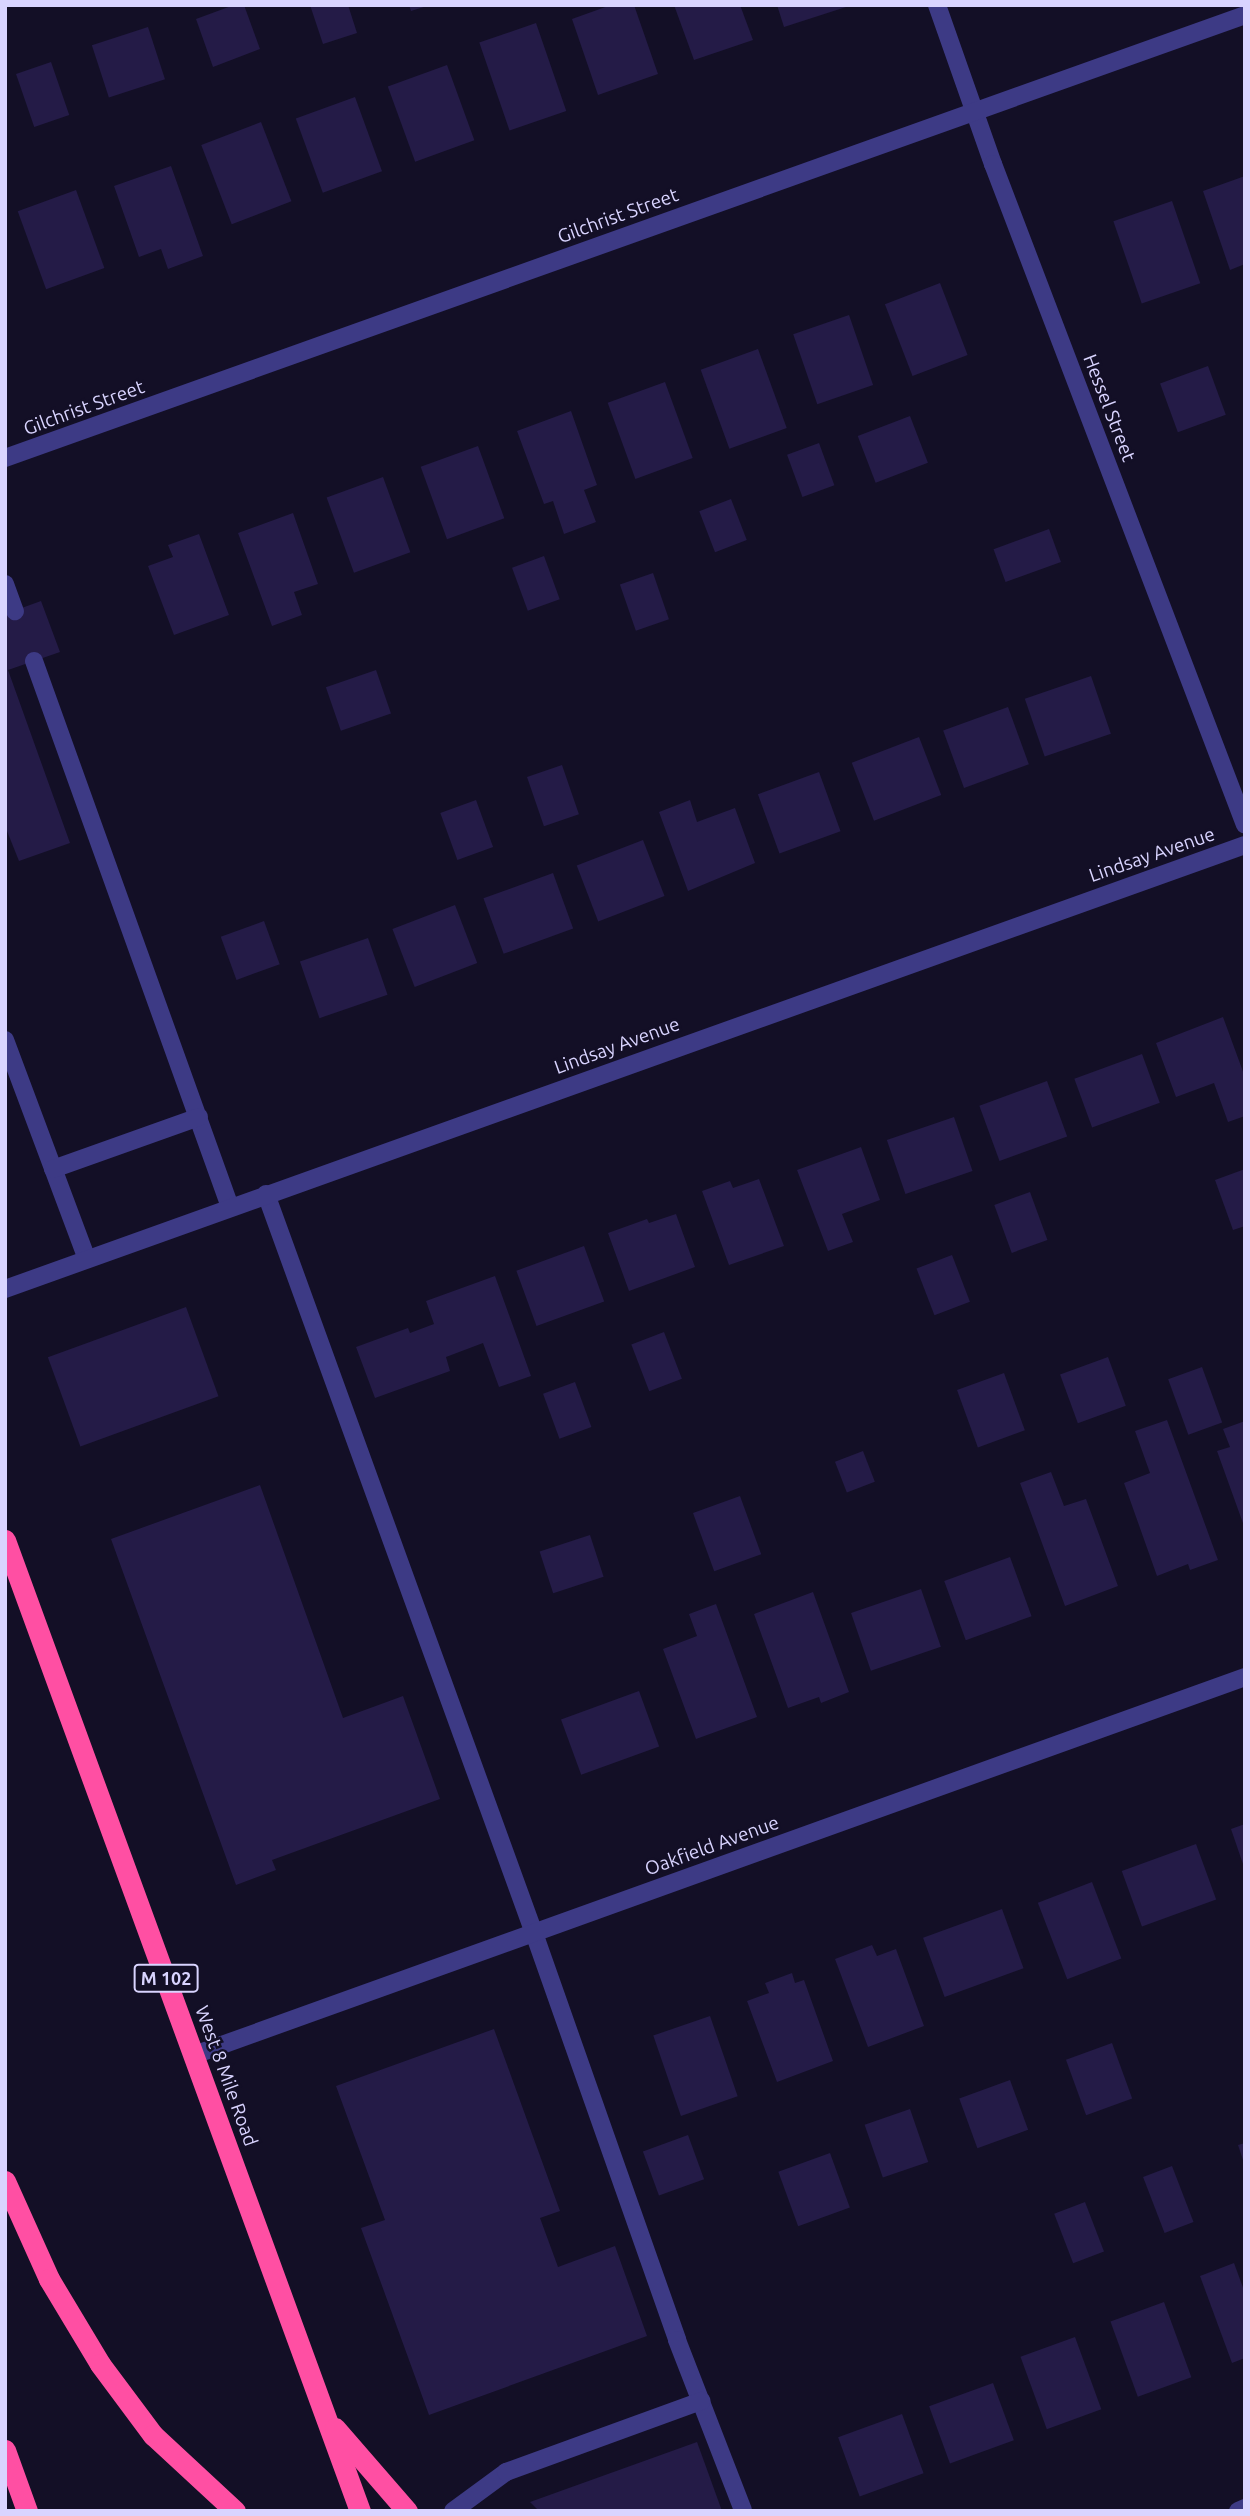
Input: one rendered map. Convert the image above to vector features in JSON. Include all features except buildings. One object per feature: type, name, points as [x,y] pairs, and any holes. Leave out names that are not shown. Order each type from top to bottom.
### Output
[{"type":"highway","name":"West 8 Mile Road","points":[[5,1540],[360,2511]]},
{"type":"highway","points":[[5,2181],[49,2279],[100,2364],[153,2435],[235,2511]]},
{"type":"highway","points":[[325,2417],[407,2511]]},
{"type":"highway","points":[[5,2450],[27,2511]]},
{"type":"street","name":"Hessel Street","points":[[937,5],[1245,825]]},
{"type":"street","name":"Gilchrist Street","points":[[5,458],[1245,15]]},
{"type":"street","points":[[5,584],[15,611]]},
{"type":"street","points":[[34,661],[230,1207]]},
{"type":"street","name":"Lindsay Avenue","points":[[5,1289],[1245,845]]},
{"type":"street","points":[[5,1040],[87,1259]]},
{"type":"street","points":[[53,1169],[199,1117]]},
{"type":"street","points":[[266,1194],[534,1933],[677,2340],[743,2510]]},
{"type":"street","name":"Oakfield Avenue","points":[[194,2055],[1245,1677]]},
{"type":"street","points":[[453,2511],[506,2472],[701,2401]]},
{"type":"street","points":[[1238,2511],[1245,2508]]}]
